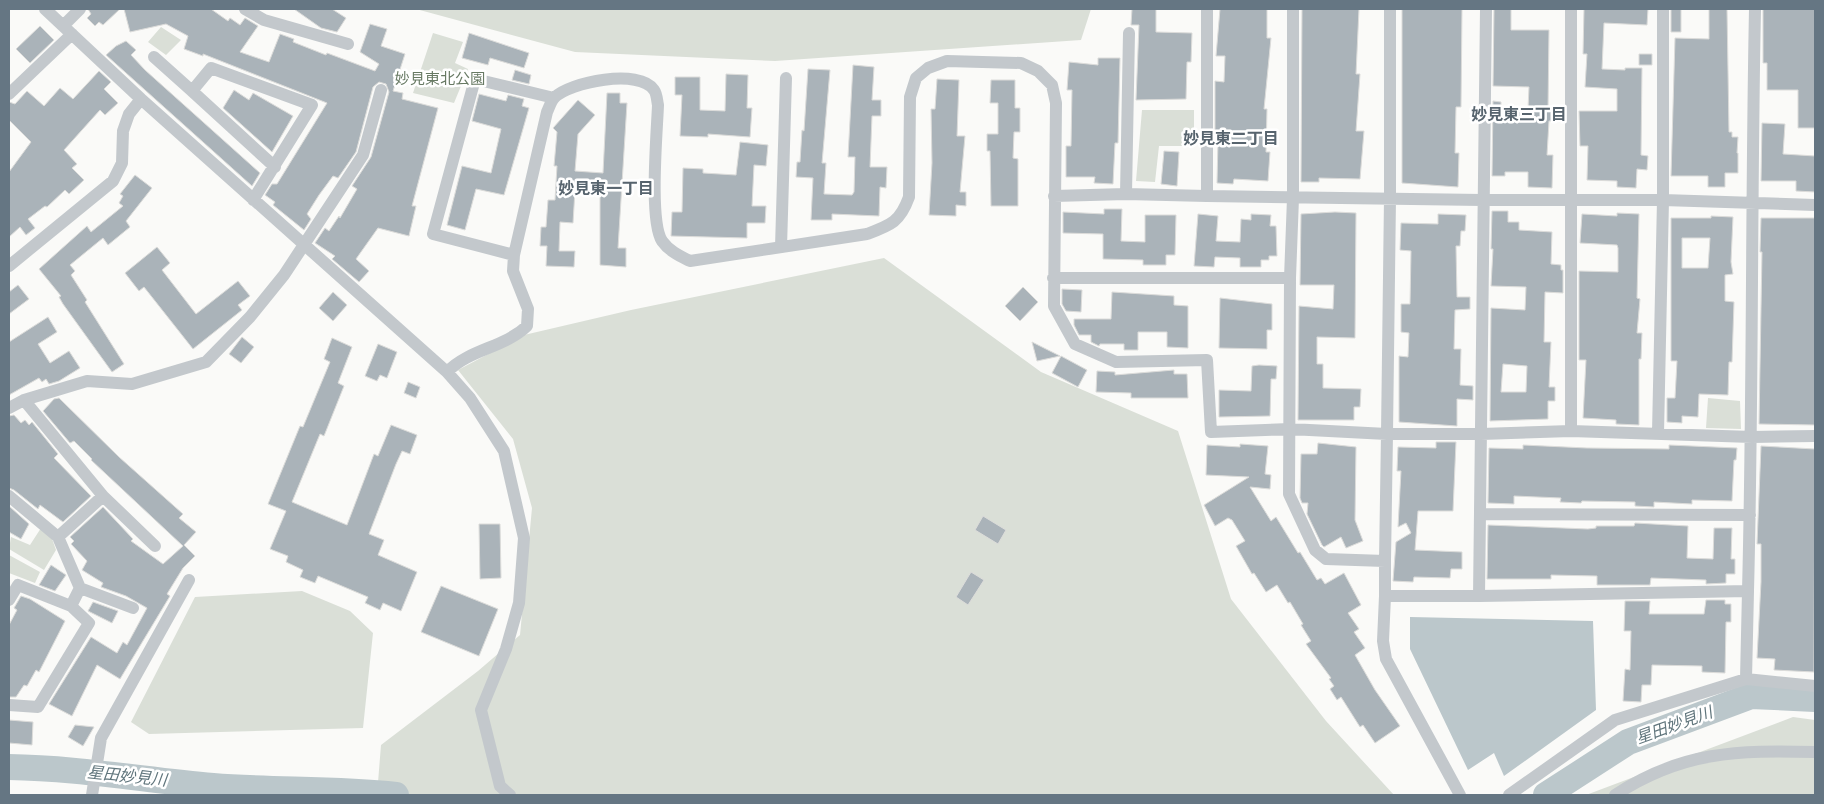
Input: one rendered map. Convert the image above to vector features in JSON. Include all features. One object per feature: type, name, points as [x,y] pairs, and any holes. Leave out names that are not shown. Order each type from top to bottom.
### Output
[{"type":"street","points":[[45,9],[141,99],[446,372],[470,398],[504,451],[524,538],[518,603],[506,649],[481,710],[500,786],[510,795]]},
{"type":"street","points":[[9,94],[68,29],[80,9]]},
{"type":"street","points":[[245,9],[264,20],[280,26],[348,44]]},
{"type":"street","points":[[1207,9],[1207,196]]},
{"type":"street","points":[[1293,9],[1293,198],[1290,278],[1289,494],[1316,550],[1326,559],[1384,561]]},
{"type":"street","points":[[1390,9],[1390,198],[1385,596],[1382,641],[1386,659],[1460,795]]},
{"type":"street","points":[[1478,596],[1486,9]]},
{"type":"street","points":[[1571,431],[1572,9]]},
{"type":"street","points":[[1658,433],[1663,200],[1663,9]]},
{"type":"street","points":[[1746,679],[1752,437],[1751,204],[1755,9]]},
{"type":"street","points":[[1126,194],[1129,34]]},
{"type":"street","points":[[154,57],[275,167]]},
{"type":"street","points":[[446,372],[457,362],[516,337],[527,326],[528,309],[513,271],[514,255],[547,112],[554,98],[567,90],[606,78],[628,78],[644,81],[655,90],[658,105],[656,217],[661,240],[672,252],[690,261],[867,234],[891,225],[903,212],[909,197],[910,97],[916,78],[928,68],[947,61],[1021,63],[1038,71],[1052,85],[1056,103],[1054,306],[1075,344],[1116,362],[1207,360],[1211,432],[1290,429],[1386,434],[1481,434],[1571,431],[1752,437],[1815,436]]},
{"type":"street","points":[[192,91],[211,68],[312,104],[253,200]]},
{"type":"street","points":[[781,247],[786,78]]},
{"type":"street","points":[[514,255],[433,234],[475,79],[554,98]]},
{"type":"street","points":[[9,408],[24,400],[87,381],[132,384],[206,362],[250,318],[284,275],[364,155],[381,90]]},
{"type":"street","points":[[9,266],[113,181],[122,163],[123,131],[129,114],[141,99]]},
{"type":"street","points":[[1054,196],[1126,194],[1293,198],[1663,200],[1751,204],[1815,204]]},
{"type":"street","points":[[1054,278],[1290,278]]},
{"type":"street","points":[[24,400],[103,496],[155,546]]},
{"type":"street","points":[[9,496],[58,537],[80,588],[133,608]]},
{"type":"street","points":[[58,537],[103,496]]},
{"type":"street","points":[[1480,514],[1750,515]]},
{"type":"street","points":[[92,795],[101,738],[189,580]]},
{"type":"street","points":[[9,600],[18,585],[71,606],[89,623],[38,707],[9,705]]},
{"type":"street","points":[[71,606],[80,588]]},
{"type":"street","points":[[1385,596],[1748,591]]},
{"type":"street","points":[[1509,795],[1615,720],[1746,679],[1815,686]]},
{"type":"street","points":[[1615,795],[1674,764],[1700,758],[1746,751],[1815,752]]},
{"type":"green space","points":[[416,9],[1091,9],[1081,40],[775,61],[575,52]]},
{"type":"green space","points":[[161,27],[181,40],[166,55],[148,42]]},
{"type":"green space","name":"妙見東北公園","points":[[433,33],[463,42],[455,63],[468,69],[454,103],[413,93]]},
{"type":"green space","points":[[1142,110],[1194,110],[1194,146],[1159,146],[1155,182],[1136,181]]},
{"type":"green space","points":[[884,258],[1041,372],[1178,431],[1231,599],[1326,721],[1394,795],[377,795],[381,745],[478,671],[520,635],[532,508],[513,439],[458,370],[524,335],[631,310]]},
{"type":"green space","points":[[1708,398],[1740,401],[1741,429],[1706,428]]},
{"type":"green space","points":[[41,528],[51,536],[56,550],[44,570],[9,549],[11,537],[30,545]]},
{"type":"green space","points":[[9,555],[40,572],[35,583],[9,573]]},
{"type":"green space","points":[[302,591],[350,611],[373,633],[363,728],[149,734],[131,722],[195,597]]},
{"type":"green space","points":[[1793,717],[1815,720],[1815,795],[1586,795]]},
{"type":"shaded area","points":[[1410,617],[1593,621],[1596,710],[1504,776],[1494,753],[1468,770],[1410,649]]},
{"type":"building","points":[[88,9],[120,9],[103,25],[99,22],[95,26],[87,18],[91,14]]},
{"type":"building","points":[[124,9],[211,9],[228,21],[230,18],[240,25],[245,18],[258,26],[240,52],[269,62],[280,34],[294,39],[293,42],[326,55],[327,53],[375,71],[379,64],[360,52],[370,24],[387,29],[381,46],[405,54],[393,91],[403,93],[402,99],[438,108],[412,206],[416,206],[409,236],[378,228],[356,259],[369,271],[359,282],[332,259],[335,256],[315,243],[325,228],[329,231],[339,216],[340,218],[357,189],[352,186],[371,157],[389,92],[386,84],[379,82],[373,87],[356,152],[338,178],[333,176],[319,195],[307,214],[311,219],[304,230],[273,205],[275,202],[265,195],[272,184],[277,184],[327,103],[203,54],[203,56],[184,49],[188,36],[166,24],[130,32]]},
{"type":"building","points":[[294,9],[332,9],[346,18],[337,32],[321,28]]},
{"type":"building","points":[[1132,9],[1156,9],[1156,32],[1192,33],[1191,62],[1187,62],[1186,99],[1136,100],[1139,25],[1131,25]]},
{"type":"building","points":[[1220,9],[1267,9],[1267,38],[1271,38],[1264,109],[1267,109],[1266,152],[1270,152],[1268,181],[1234,179],[1233,184],[1217,183],[1218,140],[1215,140],[1215,81],[1224,82],[1225,56],[1216,56]]},
{"type":"building","points":[[1302,9],[1359,9],[1356,74],[1360,74],[1356,131],[1364,131],[1360,179],[1319,178],[1319,182],[1301,182]]},
{"type":"building","points":[[1402,9],[1462,9],[1461,107],[1456,107],[1455,153],[1459,153],[1458,187],[1402,183]]},
{"type":"building","points":[[1494,9],[1511,9],[1511,30],[1549,30],[1548,110],[1563,110],[1563,122],[1549,121],[1547,155],[1553,155],[1552,188],[1528,187],[1528,172],[1505,172],[1505,176],[1492,176],[1493,101],[1501,102],[1501,109],[1528,109],[1529,87],[1493,86]]},
{"type":"building","points":[[1584,9],[1648,9],[1647,25],[1604,23],[1602,69],[1625,70],[1625,68],[1642,68],[1641,155],[1648,156],[1647,170],[1637,169],[1636,188],[1617,187],[1617,181],[1587,180],[1588,146],[1580,146],[1579,111],[1617,111],[1617,89],[1585,87],[1587,54],[1583,54]]},
{"type":"building","points":[[1671,9],[1681,9],[1681,32],[1671,32]]},
{"type":"building","points":[[1709,9],[1727,9],[1729,132],[1732,132],[1732,137],[1738,137],[1738,173],[1725,173],[1725,187],[1708,187],[1708,176],[1671,176],[1675,38],[1709,39]]},
{"type":"building","points":[[1763,9],[1815,9],[1815,128],[1798,128],[1798,90],[1767,90],[1767,63],[1763,63]]},
{"type":"building","points":[[40,26],[54,40],[30,63],[16,49]]},
{"type":"building","points":[[469,33],[529,53],[524,68],[490,58],[488,65],[462,58]]},
{"type":"building","points":[[126,41],[136,50],[131,55],[145,70],[260,173],[252,186],[106,55],[116,46]]},
{"type":"building","points":[[1639,54],[1652,54],[1652,65],[1639,65]]},
{"type":"building","points":[[1098,58],[1120,58],[1118,143],[1115,143],[1113,184],[1094,183],[1095,177],[1066,177],[1066,146],[1071,146],[1072,90],[1067,90],[1069,62],[1098,65]]},
{"type":"building","points":[[853,65],[874,67],[872,100],[881,100],[881,116],[872,116],[870,167],[887,167],[886,188],[880,187],[879,216],[832,214],[832,220],[811,220],[813,178],[796,177],[797,162],[800,162],[802,130],[804,131],[808,69],[830,70],[822,163],[826,163],[824,194],[852,195],[854,192],[855,157],[848,157]]},
{"type":"building","points":[[515,70],[531,75],[529,84],[512,80]]},
{"type":"building","points":[[99,71],[111,82],[104,89],[118,103],[105,115],[100,110],[64,150],[77,164],[72,168],[84,180],[69,194],[65,190],[47,207],[45,206],[28,219],[35,228],[26,235],[20,227],[9,237],[9,172],[31,142],[9,120],[9,102],[15,104],[27,91],[44,106],[60,88],[73,99]]},
{"type":"building","points":[[726,74],[748,75],[747,108],[752,108],[750,137],[708,134],[708,137],[680,136],[682,95],[675,95],[675,77],[700,77],[700,110],[725,111]]},
{"type":"building","points":[[937,79],[959,80],[957,136],[965,136],[960,192],[966,192],[966,206],[956,205],[956,216],[929,215],[932,163],[931,109],[935,109]]},
{"type":"building","points":[[991,80],[1015,80],[1015,108],[1020,108],[1020,132],[1014,132],[1013,158],[1018,159],[1018,206],[991,206],[990,151],[987,151],[987,134],[998,134],[998,103],[990,103]]},
{"type":"building","points":[[234,90],[249,100],[253,93],[293,116],[272,152],[223,108]]},
{"type":"building","points":[[607,93],[620,93],[620,103],[627,103],[618,248],[626,248],[626,267],[600,265],[600,191],[575,190],[573,223],[560,222],[559,251],[575,251],[574,267],[546,266],[547,246],[540,246],[541,227],[546,227],[548,200],[555,200],[557,166],[554,166],[557,132],[553,128],[578,100],[595,115],[578,134],[575,171],[603,173]]},
{"type":"building","points":[[479,94],[506,101],[508,95],[524,99],[522,106],[529,108],[504,195],[476,189],[465,230],[447,225],[462,166],[491,173],[501,129],[472,121]]},
{"type":"building","points":[[1762,123],[1785,124],[1783,154],[1815,156],[1815,192],[1796,191],[1796,181],[1761,181]]},
{"type":"building","points":[[740,142],[768,145],[766,166],[754,165],[752,206],[766,206],[765,223],[747,223],[747,238],[671,236],[672,212],[682,212],[683,168],[703,169],[703,173],[736,175]]},
{"type":"building","points":[[1164,151],[1179,152],[1177,186],[1161,184]]},
{"type":"building","points":[[135,175],[152,188],[126,221],[130,227],[108,245],[103,238],[70,265],[75,271],[71,275],[87,300],[85,302],[124,364],[112,372],[63,304],[59,297],[61,296],[39,269],[87,226],[91,232],[123,206],[119,203],[123,196],[120,194]]},
{"type":"building","points":[[1104,209],[1122,209],[1121,241],[1145,242],[1145,215],[1176,215],[1175,255],[1166,255],[1166,265],[1143,265],[1143,260],[1103,259],[1103,234],[1063,233],[1063,212],[1104,214]]},
{"type":"building","points":[[1492,211],[1508,211],[1508,222],[1519,222],[1519,230],[1552,232],[1551,264],[1561,265],[1561,270],[1563,270],[1563,293],[1545,292],[1544,342],[1551,342],[1549,387],[1555,387],[1555,401],[1548,401],[1548,419],[1490,421],[1491,308],[1525,310],[1526,287],[1491,286],[1493,249],[1491,249]],"holes":[[[1503,364],[1527,366],[1526,392],[1501,392]]]},
{"type":"building","points":[[1356,213],[1355,338],[1317,337],[1317,364],[1323,364],[1323,388],[1361,389],[1360,407],[1354,407],[1354,420],[1298,420],[1299,306],[1333,309],[1334,285],[1300,285],[1301,214]]},
{"type":"building","points":[[1617,213],[1639,214],[1637,298],[1640,299],[1637,333],[1642,333],[1641,359],[1639,359],[1639,425],[1616,424],[1616,420],[1583,418],[1586,360],[1579,360],[1579,271],[1618,272],[1618,248],[1617,245],[1580,243],[1582,214],[1617,216]]},
{"type":"building","points":[[1198,214],[1218,216],[1216,241],[1240,242],[1241,219],[1251,220],[1251,214],[1271,215],[1270,226],[1276,226],[1277,256],[1269,256],[1269,260],[1261,260],[1261,267],[1240,267],[1240,258],[1215,257],[1214,267],[1194,266]]},
{"type":"building","points":[[1438,214],[1466,215],[1465,231],[1461,231],[1460,246],[1456,246],[1457,297],[1470,297],[1470,309],[1455,310],[1454,349],[1461,349],[1460,385],[1473,386],[1473,400],[1457,399],[1457,426],[1399,422],[1399,356],[1408,357],[1409,333],[1401,332],[1401,304],[1410,304],[1411,251],[1400,250],[1401,223],[1438,224]]},
{"type":"building","points":[[1711,216],[1733,217],[1731,262],[1733,274],[1725,275],[1725,301],[1734,302],[1732,362],[1729,362],[1728,395],[1699,394],[1698,417],[1682,416],[1682,423],[1667,422],[1667,398],[1675,398],[1677,361],[1671,361],[1671,218],[1711,218]],"holes":[[[1682,238],[1710,238],[1708,268],[1682,268]]]},
{"type":"building","points":[[1761,218],[1815,218],[1815,425],[1759,424]]},
{"type":"building","points":[[157,247],[170,263],[162,270],[196,314],[238,281],[250,296],[238,305],[242,310],[193,349],[144,287],[139,291],[125,273]]},
{"type":"building","points":[[18,285],[29,299],[9,314],[9,292]]},
{"type":"building","points":[[1023,287],[1038,302],[1020,321],[1005,306]]},
{"type":"building","points":[[1062,289],[1082,290],[1081,312],[1066,311],[1062,304]]},
{"type":"building","points":[[333,292],[347,305],[333,321],[319,308]]},
{"type":"building","points":[[1112,292],[1174,296],[1174,305],[1188,306],[1188,348],[1167,347],[1167,332],[1138,332],[1138,350],[1124,350],[1124,344],[1100,344],[1099,346],[1091,342],[1091,335],[1079,335],[1074,325],[1074,319],[1111,319]]},
{"type":"building","points":[[1220,298],[1272,304],[1272,330],[1267,330],[1267,349],[1219,348]]},
{"type":"building","points":[[48,317],[57,332],[38,344],[50,363],[69,351],[80,368],[59,381],[49,384],[46,379],[42,382],[39,378],[9,395],[9,342]]},
{"type":"building","points":[[242,337],[254,347],[241,363],[229,354]]},
{"type":"building","points":[[332,338],[352,347],[338,383],[344,386],[324,436],[320,434],[292,502],[347,525],[374,454],[378,456],[391,425],[417,435],[410,454],[402,451],[369,534],[384,540],[378,555],[417,572],[401,611],[383,603],[380,610],[365,603],[368,597],[318,576],[315,583],[300,577],[303,570],[286,562],[288,556],[270,549],[286,511],[268,504],[300,426],[303,427],[330,362],[324,359]]},
{"type":"building","points":[[1032,342],[1060,356],[1037,361]]},
{"type":"building","points":[[378,344],[397,352],[387,378],[380,375],[377,381],[365,376]]},
{"type":"building","points":[[1061,356],[1087,370],[1078,387],[1052,373]]},
{"type":"building","points":[[1252,366],[1277,366],[1276,379],[1271,379],[1270,416],[1219,417],[1219,390],[1251,391]]},
{"type":"building","points":[[1174,370],[1174,374],[1187,374],[1188,398],[1131,398],[1131,393],[1096,392],[1097,371],[1115,372],[1115,375]]},
{"type":"building","points":[[408,382],[420,387],[416,398],[404,393]]},
{"type":"building","points":[[59,398],[119,457],[183,514],[179,518],[196,532],[184,545],[195,556],[183,568],[167,594],[170,596],[120,679],[97,665],[72,716],[49,704],[91,637],[117,653],[123,642],[127,645],[147,608],[126,596],[101,587],[103,583],[82,570],[87,561],[71,544],[74,541],[70,537],[103,507],[133,539],[131,541],[163,564],[183,546],[91,460],[74,441],[70,443],[43,411],[54,399]]},
{"type":"building","points":[[14,415],[21,423],[25,420],[29,425],[32,422],[58,454],[54,458],[91,496],[63,522],[40,505],[38,509],[9,488],[9,416]]},
{"type":"building","points":[[1436,442],[1456,442],[1453,511],[1418,511],[1415,550],[1462,552],[1462,569],[1451,569],[1450,578],[1414,577],[1413,582],[1393,581],[1396,542],[1411,533],[1406,523],[1398,527],[1401,471],[1397,471],[1398,447],[1436,448]]},
{"type":"building","points":[[1318,443],[1356,447],[1355,520],[1363,541],[1346,548],[1341,537],[1324,547],[1322,545],[1307,514],[1308,503],[1302,503],[1300,498],[1301,454],[1317,454]]},
{"type":"building","points":[[1240,444],[1268,446],[1265,474],[1271,475],[1270,489],[1250,487],[1271,521],[1276,517],[1317,580],[1321,578],[1325,584],[1344,573],[1361,605],[1348,613],[1359,629],[1354,632],[1365,648],[1355,655],[1375,690],[1400,726],[1375,743],[1363,725],[1360,727],[1341,697],[1337,700],[1330,689],[1334,686],[1329,679],[1331,678],[1306,644],[1311,641],[1290,602],[1288,603],[1277,585],[1266,592],[1254,573],[1252,574],[1236,546],[1245,541],[1232,520],[1228,518],[1215,526],[1204,505],[1249,477],[1206,475],[1207,445],[1240,447]]},
{"type":"building","points":[[1523,445],[1587,448],[1669,449],[1669,445],[1737,448],[1736,460],[1734,460],[1732,501],[1692,500],[1692,504],[1654,502],[1654,507],[1635,506],[1635,502],[1560,502],[1561,498],[1514,496],[1514,504],[1488,503],[1489,448],[1523,449]]},
{"type":"building","points":[[1761,446],[1815,449],[1814,672],[1774,670],[1775,659],[1757,658],[1761,582],[1761,544],[1757,544]]},
{"type":"building","points":[[9,506],[29,524],[21,539],[9,532]]},
{"type":"building","points":[[983,516],[1006,530],[998,544],[975,530]]},
{"type":"building","points":[[1635,523],[1688,526],[1687,558],[1713,559],[1714,528],[1732,528],[1731,559],[1735,559],[1735,574],[1726,574],[1726,583],[1706,584],[1706,580],[1651,578],[1650,585],[1597,585],[1597,576],[1551,575],[1551,579],[1487,579],[1488,525],[1588,529],[1596,528],[1596,526],[1634,526]]},
{"type":"building","points":[[479,524],[500,524],[501,578],[480,579]]},
{"type":"building","points":[[51,565],[66,575],[55,591],[39,585]]},
{"type":"building","points":[[971,572],[984,580],[968,605],[956,597]]},
{"type":"building","points":[[441,586],[498,609],[479,656],[421,632]]},
{"type":"building","points":[[21,596],[30,599],[65,621],[39,672],[36,670],[27,686],[24,685],[16,697],[9,697],[9,625],[17,610],[14,608]]},
{"type":"building","points":[[1706,600],[1725,600],[1725,604],[1731,604],[1731,622],[1726,622],[1725,673],[1702,672],[1702,666],[1652,665],[1651,685],[1642,685],[1641,702],[1623,701],[1625,669],[1630,670],[1631,631],[1624,631],[1625,601],[1650,601],[1649,614],[1704,614]]},
{"type":"building","points":[[93,602],[118,611],[112,623],[88,611]]},
{"type":"building","points":[[9,720],[33,722],[32,745],[9,743]]},
{"type":"building","points":[[75,725],[94,727],[83,746],[68,737]]},
{"type":"waterway","name":"星田妙見川","points":[[1546,795],[1628,742],[1751,696],[1815,699]]},
{"type":"waterway","name":"星田妙見川","points":[[9,767],[86,772],[213,786],[350,791],[396,795]]},
{"type":"district","name":"妙見東三丁目","points":[[1519,114]]},
{"type":"district","name":"妙見東二丁目","points":[[1231,138]]},
{"type":"district","name":"妙見東一丁目","points":[[606,188]]}]
